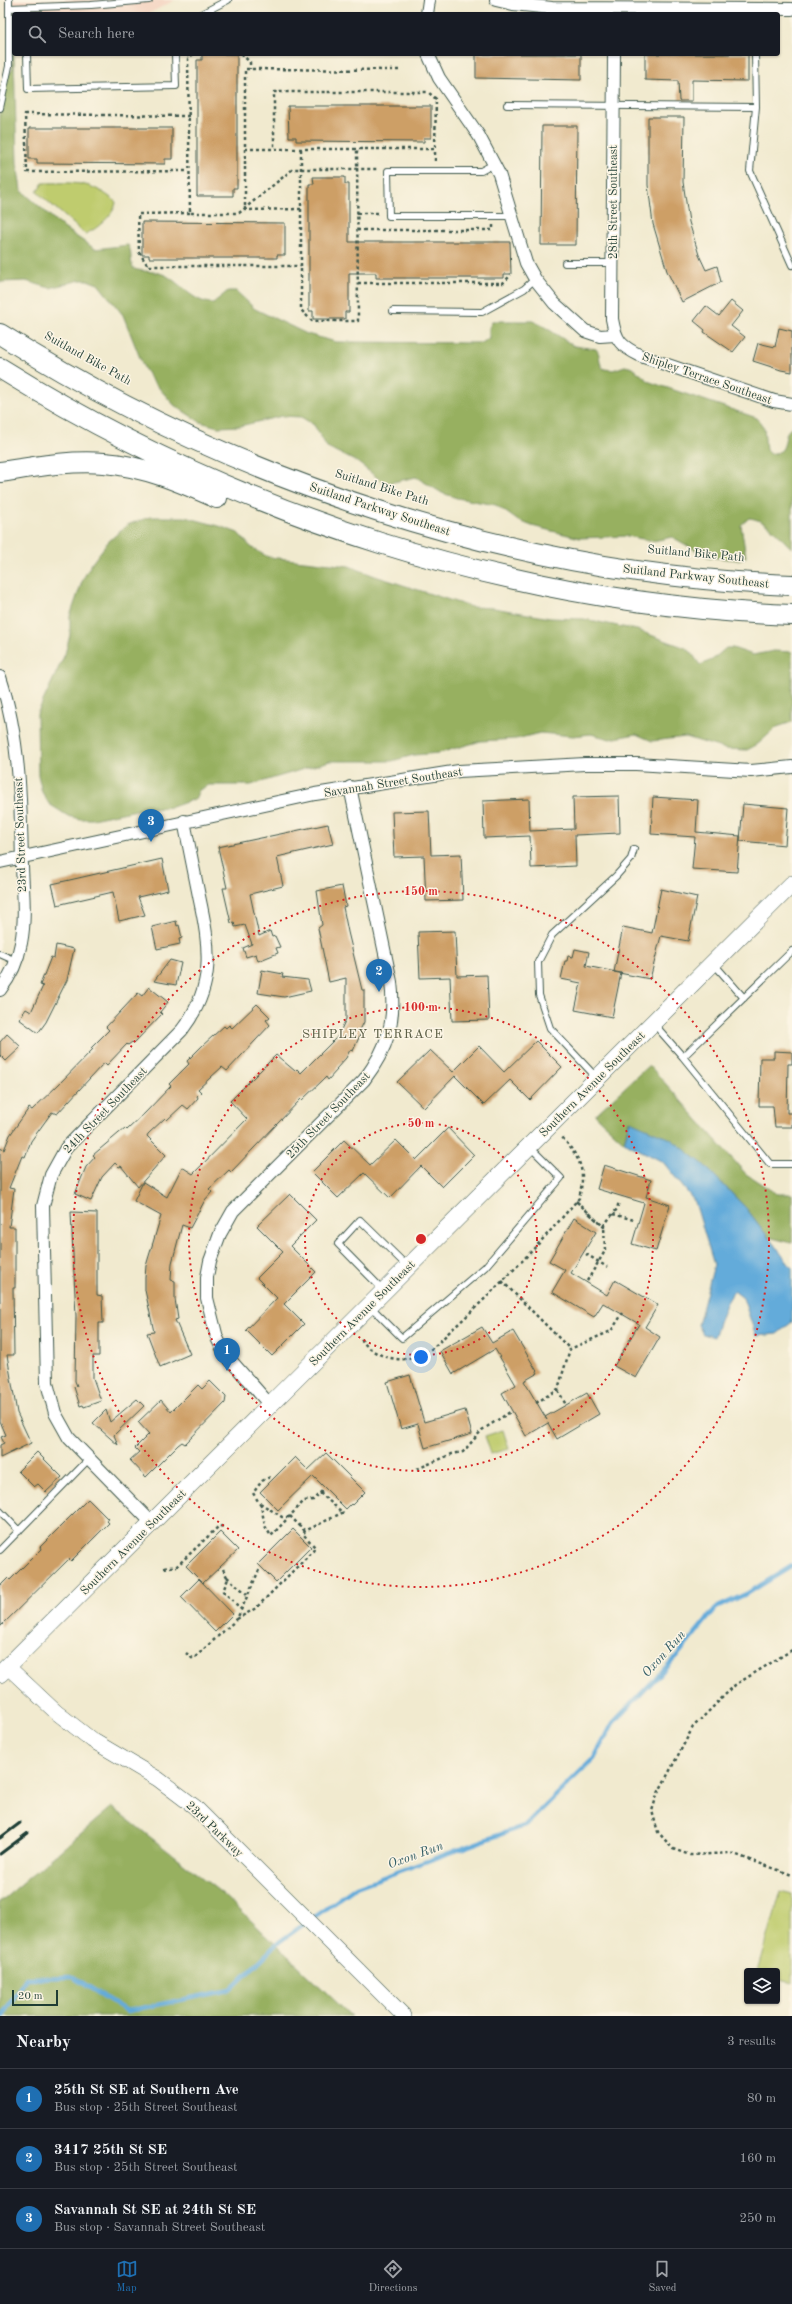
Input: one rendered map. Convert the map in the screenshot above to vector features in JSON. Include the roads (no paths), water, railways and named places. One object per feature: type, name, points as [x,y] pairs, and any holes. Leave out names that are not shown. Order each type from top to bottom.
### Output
[{"type":"highway","name":"Suitland Parkway Southeast","points":[[0,334],[80,382],[168,427],[290,480],[382,512],[480,540],[579,561],[679,576],[792,585]]},
{"type":"highway","points":[[0,368],[121,437],[223,485],[316,522],[417,555]]},
{"type":"highway","points":[[0,472],[74,462],[104,463],[136,468],[165,476],[255,514],[309,533],[417,555],[532,583],[638,601],[725,611],[792,615]]},
{"type":"main road","name":"Southern Avenue Southeast","points":[[2,1666],[152,1522],[792,884]]},
{"type":"street","points":[[427,12],[430,0]]},
{"type":"street","points":[[496,0],[513,4],[552,8],[615,7],[755,12],[792,10]]},
{"type":"street","points":[[429,56],[439,78],[479,136],[494,164],[526,263],[535,279],[554,303],[585,331],[600,336],[615,335]]},
{"type":"street","name":"28th Street Southeast","points":[[614,56],[612,319],[615,335],[623,347]]},
{"type":"street","name":"Shipley Terrace Southeast","points":[[623,347],[662,364],[774,401],[792,404]]},
{"type":"street","name":"23rd Street Southeast","points":[[0,676],[14,738],[22,857],[23,928],[16,961],[0,990]]},
{"type":"street","name":"Savannah Street Southeast","points":[[0,862],[184,821],[350,787],[459,771],[563,765],[636,764],[751,771],[792,767]]},
{"type":"street","name":"25th Street Southeast","points":[[270,1405],[235,1365],[220,1345],[208,1308],[207,1276],[215,1246],[233,1211],[364,1080],[379,1059],[386,1044],[394,1006],[391,982],[350,787]]},
{"type":"street","name":"24th Street Southeast","points":[[152,1522],[89,1459],[60,1424],[49,1396],[46,1351],[44,1200],[51,1175],[66,1148],[182,1030],[195,1011],[202,997],[208,974],[208,937],[184,821]]},
{"type":"street","name":"23rd Parkway","points":[[2,1666],[56,1712],[92,1740],[158,1779],[195,1807],[404,2016]]},
{"type":"lane","points":[[0,108],[9,66],[8,0]]},
{"type":"lane","points":[[9,8],[91,5],[149,0]]},
{"type":"lane","points":[[205,12],[228,0]]},
{"type":"lane","points":[[27,56],[28,88],[176,86],[175,56]]},
{"type":"lane","points":[[755,56],[756,107],[750,170],[792,265]]},
{"type":"lane","points":[[507,104],[756,107]]},
{"type":"lane","points":[[494,164],[481,171],[388,171],[389,216],[512,216]]},
{"type":"lane","points":[[565,263],[613,263]]},
{"type":"lane","points":[[393,311],[482,312],[524,289],[535,279]]},
{"type":"lane","points":[[598,1078],[550,1028],[539,995],[538,962],[552,935],[616,876],[631,859],[634,850]]},
{"type":"lane","points":[[683,1057],[792,951]]},
{"type":"lane","points":[[0,954],[16,961]]},
{"type":"lane","points":[[713,963],[744,998]]},
{"type":"lane","points":[[653,1023],[683,1057],[770,1164],[792,1164]]},
{"type":"lane","points":[[370,1305],[402,1338],[485,1267],[561,1178],[530,1146]]},
{"type":"lane","points":[[384,1291],[338,1244],[360,1220],[408,1267]]},
{"type":"lane","points":[[0,1550],[89,1459]]},
{"type":"lane","points":[[0,1511],[19,1530]]},
{"type":"water","points":[[630,1121],[671,1139],[703,1164],[746,1208],[792,1268],[792,1322],[777,1334],[756,1336],[743,1298],[734,1291],[726,1304],[714,1337],[703,1334],[698,1325],[714,1265],[695,1202],[663,1162],[624,1142]]},
{"type":"waterway","name":"Oxon Run","points":[[2,2016],[26,1978],[73,1977],[127,2011],[230,1990],[279,1942],[356,1887],[526,1825],[594,1758],[613,1723],[676,1657],[716,1608],[748,1593],[792,1566]]},
{"type":"railway","points":[[0,1838],[20,1823]]},
{"type":"railway","points":[[0,1854],[28,1833]]},
{"type":"place","name":"Savannah St SE at 24th St SE","points":[[151,842]]},
{"type":"place","name":"3417 25th St SE","points":[[379,992]]},
{"type":"place","name":"25th St SE at Southern Ave","points":[[227,1371]]},
{"type":"district","name":"SHIPLEY TERRACE","points":[[373,1033]]}]
